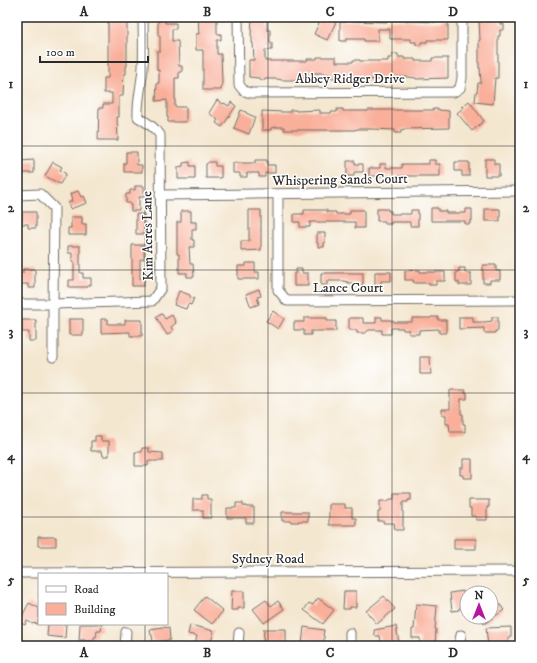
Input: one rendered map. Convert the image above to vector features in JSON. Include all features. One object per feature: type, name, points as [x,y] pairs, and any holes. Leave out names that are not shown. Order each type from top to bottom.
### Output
[{"type":"street","name":"Kim Acres Lane","points":[[17,304],[152,302],[161,288],[160,135],[152,126],[138,118],[143,65],[143,17]]},
{"type":"street","name":"Abbey Ridger Drive","points":[[238,17],[239,85],[244,91],[251,93],[454,92],[460,88],[462,78],[462,17]]},
{"type":"street","name":"Whispering Sands Court","points":[[160,195],[520,191]]},
{"type":"street","points":[[17,195],[40,194],[54,208],[53,357]]},
{"type":"street","name":"Lance Court","points":[[278,194],[278,290],[287,301],[520,300]]},
{"type":"street","name":"Sydney Road","points":[[17,573],[520,571]]},
{"type":"street","points":[[125,646],[126,632]]},
{"type":"street","points":[[238,633],[238,646]]},
{"type":"street","points":[[350,634],[350,646]]},
{"type":"street","points":[[459,646],[461,635]]},
{"type":"street","points":[[17,641],[22,646]]},
{"type":"building","points":[[108,17],[125,17],[126,19],[127,66],[126,74],[124,74],[123,96],[119,96],[119,117],[117,117],[118,140],[98,140],[99,108],[103,108],[103,104],[112,104],[112,93],[104,93],[104,78],[108,78]]},
{"type":"building","points":[[198,17],[217,17],[217,34],[221,34],[221,40],[217,40],[217,54],[221,54],[221,90],[203,90],[203,50],[196,50],[196,34],[199,34]]},
{"type":"building","points":[[252,17],[267,17],[267,30],[270,30],[270,43],[272,43],[272,50],[265,50],[265,61],[307,61],[307,59],[317,59],[317,57],[336,57],[336,62],[353,62],[353,60],[388,61],[388,58],[392,58],[392,54],[398,54],[398,57],[404,57],[404,59],[415,59],[415,61],[432,61],[432,58],[448,58],[448,78],[416,79],[409,77],[396,77],[396,79],[340,80],[340,78],[330,78],[330,74],[324,73],[313,73],[313,78],[300,80],[259,80],[259,78],[249,77],[249,60],[254,60],[251,36]]},
{"type":"building","points":[[319,17],[325,17],[336,22],[327,40],[314,34],[319,23],[316,22]]},
{"type":"building","points":[[479,19],[500,19],[500,24],[504,24],[504,30],[500,30],[500,36],[498,36],[498,78],[495,78],[493,104],[475,102],[478,83],[481,83],[479,68]]},
{"type":"building","points":[[158,20],[165,20],[165,23],[176,23],[176,29],[172,29],[172,41],[178,41],[179,66],[182,66],[182,72],[179,72],[179,78],[175,78],[175,107],[186,107],[186,122],[168,122],[167,100],[156,101],[157,83],[159,83],[157,51],[160,51]]},
{"type":"building","points":[[387,20],[442,22],[442,20],[448,20],[448,40],[427,40],[427,42],[421,42],[421,45],[416,45],[416,42],[411,42],[411,39],[390,39],[390,29],[378,29],[378,41],[346,39],[346,41],[340,41],[340,22],[387,22]]},
{"type":"building","points":[[217,100],[229,106],[231,102],[236,106],[222,127],[216,123],[218,120],[209,113]]},
{"type":"building","points":[[469,101],[484,121],[472,131],[457,113]]},
{"type":"building","points":[[337,109],[343,109],[343,111],[368,111],[439,109],[449,111],[449,128],[405,129],[401,130],[401,133],[395,133],[395,130],[371,129],[284,130],[284,127],[271,128],[271,130],[262,130],[262,111],[290,112],[290,110],[320,110],[320,113],[331,113],[337,112]]},
{"type":"building","points":[[241,110],[255,117],[249,134],[234,128]]},
{"type":"building","points":[[126,152],[137,152],[137,165],[142,165],[142,172],[124,172]]},
{"type":"building","points":[[485,159],[494,159],[494,164],[499,164],[499,176],[485,176]]},
{"type":"building","points":[[34,160],[34,173],[20,173],[20,161]]},
{"type":"building","points":[[255,160],[267,160],[267,165],[275,165],[275,173],[265,173],[265,177],[259,177],[259,173],[247,173],[247,177],[240,177],[240,173],[233,173],[233,163],[255,163]]},
{"type":"building","points":[[429,160],[435,160],[435,164],[440,164],[440,176],[369,176],[369,168],[380,168],[380,164],[386,164],[386,168],[402,168],[402,164],[429,164]]},
{"type":"building","points":[[347,161],[355,161],[355,164],[363,164],[363,172],[354,172],[354,176],[347,176]]},
{"type":"building","points":[[53,162],[62,167],[60,170],[66,174],[60,184],[45,176]]},
{"type":"building","points":[[190,162],[190,166],[195,166],[195,179],[178,179],[178,167],[183,166],[183,163]]},
{"type":"building","points":[[209,162],[215,162],[215,166],[221,166],[221,178],[206,178],[206,164]]},
{"type":"building","points":[[455,162],[469,162],[469,176],[462,176],[462,171],[455,171]]},
{"type":"building","points":[[135,186],[144,186],[144,197],[139,197],[139,211],[131,211],[130,203],[126,203],[126,194],[130,194],[130,190],[135,190]]},
{"type":"building","points":[[78,191],[81,197],[84,196],[87,203],[70,209],[68,203],[72,201],[70,194]]},
{"type":"building","points":[[431,208],[438,208],[438,211],[446,211],[446,213],[466,213],[466,209],[472,209],[472,221],[470,221],[470,224],[465,224],[465,221],[431,221]]},
{"type":"building","points":[[377,209],[388,209],[388,211],[391,211],[391,214],[411,214],[411,210],[418,210],[418,226],[410,226],[410,222],[391,222],[391,224],[385,224],[385,221],[377,221]]},
{"type":"building","points":[[485,209],[500,209],[500,221],[485,221]]},
{"type":"building","points":[[249,210],[261,210],[261,250],[241,251],[241,241],[249,241]]},
{"type":"building","points":[[304,210],[327,210],[327,212],[336,212],[336,214],[350,214],[350,210],[364,210],[364,228],[355,228],[355,222],[310,222],[310,227],[300,227],[300,222],[294,222],[294,214],[304,214]]},
{"type":"building","points":[[181,211],[191,211],[191,222],[196,222],[196,229],[192,229],[192,240],[194,240],[194,247],[189,247],[190,264],[193,264],[194,277],[187,277],[187,273],[179,273],[179,254],[177,254],[177,222],[181,222]]},
{"type":"building","points":[[22,212],[36,212],[36,228],[28,228],[28,224],[22,224]]},
{"type":"building","points":[[136,214],[144,214],[144,234],[136,234]]},
{"type":"building","points":[[71,217],[82,217],[82,224],[86,224],[86,235],[68,235],[68,228],[71,228]]},
{"type":"building","points":[[317,233],[325,233],[324,247],[318,247]]},
{"type":"building","points":[[132,245],[144,245],[144,259],[140,259],[140,279],[144,279],[144,286],[132,286]]},
{"type":"building","points":[[68,246],[80,246],[80,273],[83,273],[83,278],[91,278],[91,285],[88,285],[88,287],[69,287],[69,280],[74,280],[74,262],[72,262],[72,253],[68,253]]},
{"type":"building","points":[[246,263],[255,263],[255,272],[259,272],[259,279],[238,279],[238,266],[246,266]]},
{"type":"building","points":[[483,265],[496,265],[496,271],[500,271],[500,280],[490,280],[490,283],[483,283]]},
{"type":"building","points":[[459,268],[465,268],[465,273],[471,273],[471,285],[459,285],[459,282],[456,282],[456,273],[459,271]]},
{"type":"building","points":[[23,269],[35,269],[35,288],[28,288],[28,284],[17,284],[17,273],[23,273]]},
{"type":"building","points":[[296,269],[302,269],[302,273],[308,273],[308,286],[294,286],[294,273],[296,273]]},
{"type":"building","points":[[420,270],[420,272],[445,272],[445,281],[436,281],[436,285],[429,285],[429,283],[414,283],[413,280],[405,280],[405,271]]},
{"type":"building","points":[[375,272],[391,272],[391,281],[381,281],[381,285],[375,285]]},
{"type":"building","points":[[321,273],[363,273],[363,285],[357,285],[357,283],[348,283],[344,281],[327,281],[327,285],[321,285]]},
{"type":"building","points":[[259,289],[261,296],[257,297],[259,304],[251,307],[246,294]]},
{"type":"building","points":[[179,291],[194,298],[191,305],[188,304],[186,309],[174,305]]},
{"type":"building","points":[[273,311],[284,319],[278,329],[266,321]]},
{"type":"building","points":[[162,314],[165,319],[172,315],[176,323],[171,327],[173,331],[167,335],[156,317]]},
{"type":"building","points":[[376,317],[382,317],[382,320],[391,320],[394,322],[412,322],[412,318],[438,317],[438,320],[446,320],[446,333],[439,333],[439,329],[419,330],[419,334],[409,334],[409,330],[403,330],[403,328],[391,328],[391,334],[382,334],[382,330],[369,330],[365,333],[357,333],[357,330],[349,330],[349,318],[363,318],[363,323],[376,323]]},
{"type":"building","points":[[459,317],[473,317],[473,322],[484,322],[492,321],[492,317],[498,317],[498,331],[495,331],[495,333],[484,333],[484,328],[459,329]]},
{"type":"building","points":[[304,318],[327,318],[327,321],[336,321],[336,331],[311,331],[311,335],[304,335],[304,330],[294,330],[294,322],[304,322]]},
{"type":"building","points":[[69,319],[83,319],[83,335],[69,335]]},
{"type":"building","points":[[101,319],[108,319],[108,324],[125,324],[125,320],[142,320],[142,336],[130,336],[130,332],[101,333]]},
{"type":"building","points":[[22,320],[36,320],[36,341],[29,341],[29,332],[22,332]]},
{"type":"building","points":[[420,357],[430,357],[431,374],[420,374]]},
{"type":"building","points":[[450,390],[465,390],[465,393],[467,393],[467,399],[461,399],[461,414],[463,414],[465,432],[450,432],[449,424],[446,424],[446,415],[442,415],[442,409],[450,409]]},
{"type":"building","points":[[95,436],[101,436],[101,441],[109,441],[109,456],[103,456],[102,451],[91,451],[91,441],[95,441]]},
{"type":"building","points":[[142,448],[149,448],[149,452],[163,453],[163,461],[148,461],[148,466],[135,466],[135,452],[142,452]]},
{"type":"building","points":[[463,459],[472,459],[472,478],[463,478],[463,475],[460,475],[460,468],[463,468]]},
{"type":"building","points":[[394,493],[411,493],[411,500],[408,500],[408,502],[403,502],[403,530],[395,530],[394,523],[383,523],[383,521],[378,521],[380,501],[394,499]]},
{"type":"building","points":[[202,495],[207,495],[207,499],[211,499],[211,518],[203,518],[203,510],[193,510],[193,499],[202,499]]},
{"type":"building","points":[[469,500],[489,500],[489,507],[487,507],[487,520],[476,520],[476,516],[471,516]]},
{"type":"building","points":[[236,503],[243,503],[243,506],[246,507],[254,507],[254,523],[246,523],[246,518],[227,518],[227,508],[236,508]]},
{"type":"building","points":[[329,504],[345,504],[345,508],[352,508],[352,518],[356,518],[356,525],[329,525]]},
{"type":"building","points":[[282,512],[308,512],[308,521],[282,521]]},
{"type":"building","points":[[38,537],[56,537],[56,546],[38,546]]},
{"type":"building","points":[[454,539],[476,539],[476,549],[454,549]]},
{"type":"building","points":[[232,591],[244,591],[244,608],[231,610]]},
{"type":"building","points":[[344,591],[356,591],[356,607],[343,609]]},
{"type":"building","points":[[459,592],[459,610],[452,611],[450,593]]},
{"type":"building","points":[[205,596],[223,611],[212,624],[194,610]]},
{"type":"building","points":[[384,596],[395,609],[377,624],[366,611]]},
{"type":"building","points":[[318,598],[334,610],[323,624],[304,610],[309,603],[313,605]]},
{"type":"building","points":[[266,600],[271,606],[278,601],[284,609],[264,623],[253,609]]},
{"type":"building","points":[[29,603],[38,608],[37,624],[27,621],[25,625],[19,622]]},
{"type":"building","points":[[499,603],[504,610],[499,614]]},
{"type":"building","points":[[416,604],[437,606],[435,646],[420,646],[420,638],[412,638]]},
{"type":"building","points":[[48,625],[66,625],[65,638],[47,636]]},
{"type":"building","points":[[80,625],[102,625],[101,631],[97,631],[94,640],[79,640]]},
{"type":"building","points":[[190,625],[214,631],[210,646],[195,645],[197,636],[188,634]]},
{"type":"building","points":[[396,626],[399,643],[384,645],[383,642],[381,642],[380,636],[375,636],[374,630]]},
{"type":"building","points":[[163,627],[169,628],[170,640],[153,642],[150,629]]},
{"type":"building","points":[[304,627],[324,630],[323,646],[302,644]]},
{"type":"building","points":[[511,627],[511,637],[508,637],[508,645],[488,646],[486,628]]},
{"type":"building","points":[[264,629],[286,629],[286,646],[263,646]]}]
